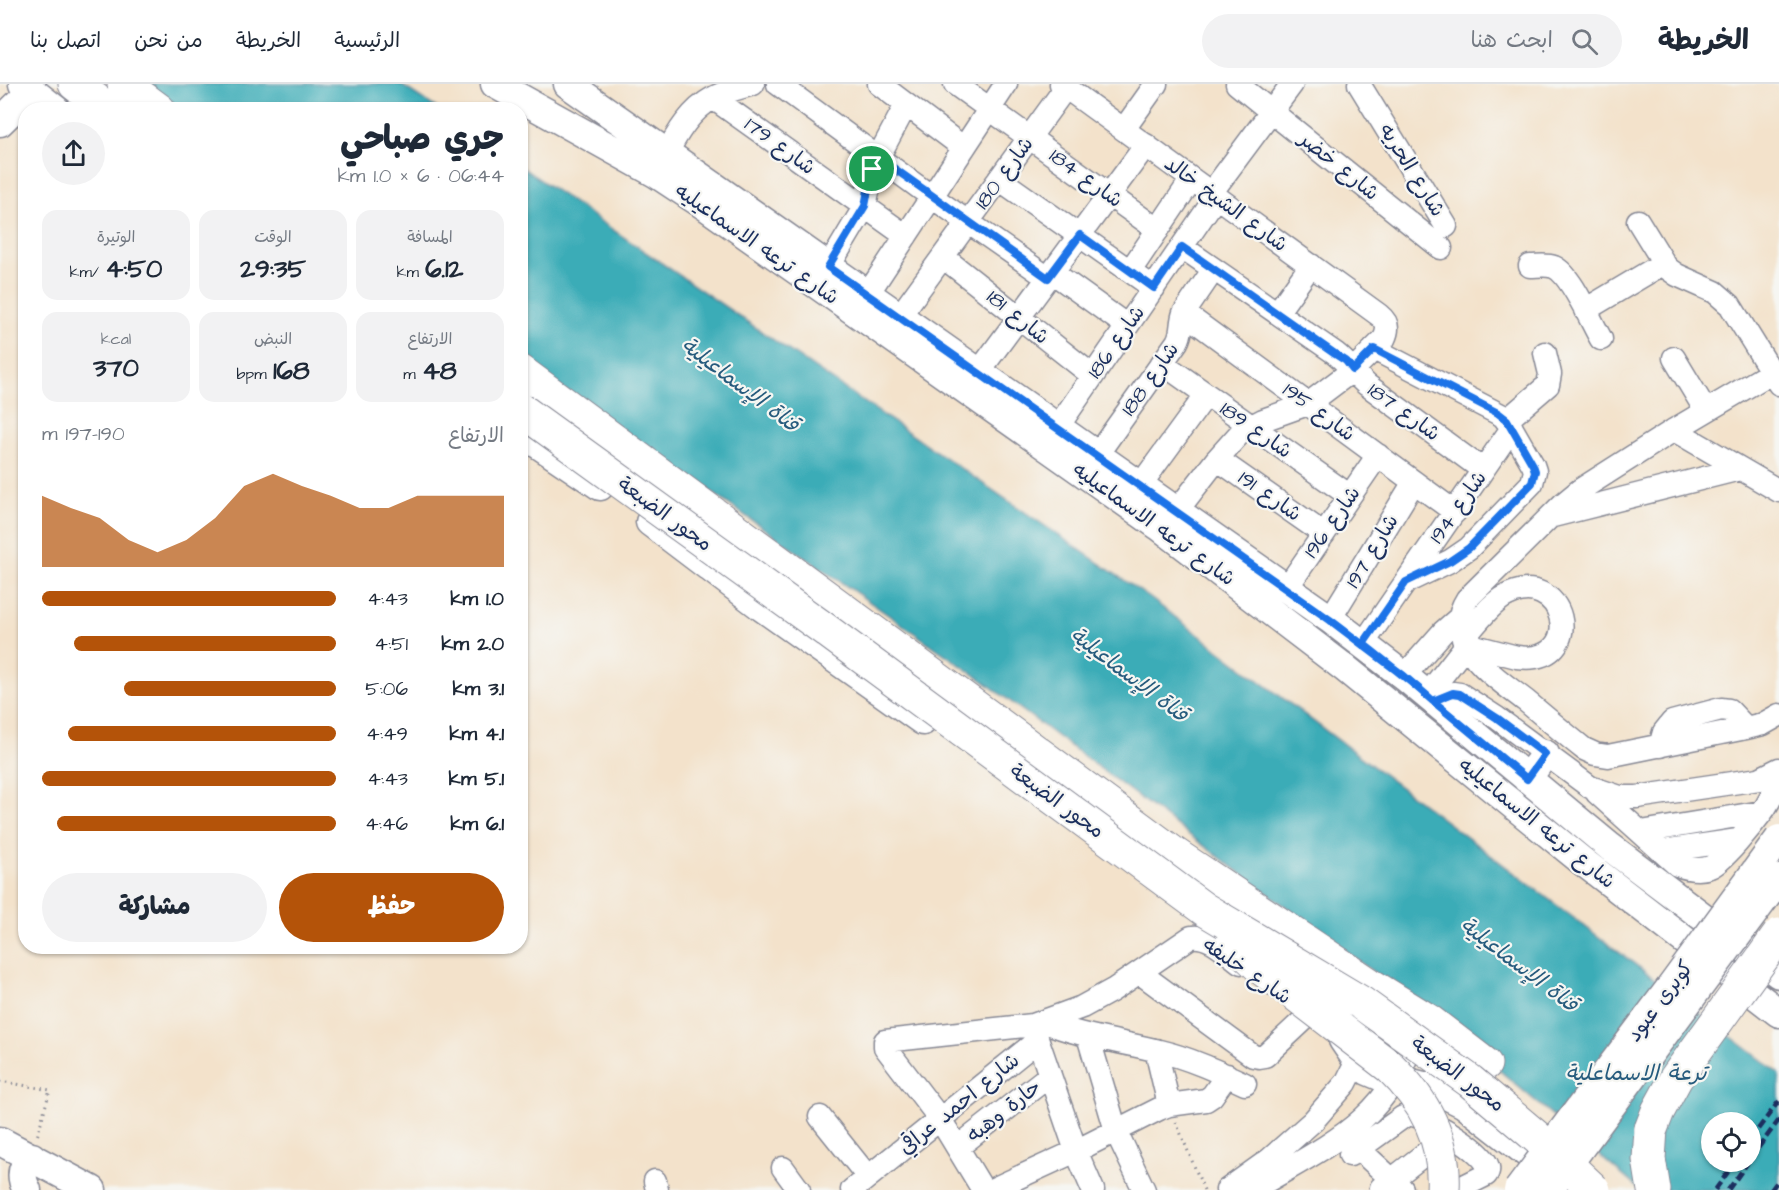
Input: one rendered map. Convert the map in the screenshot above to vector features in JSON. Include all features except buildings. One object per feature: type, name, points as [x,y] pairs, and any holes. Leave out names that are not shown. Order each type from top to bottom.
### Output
[{"type":"highway","points":[[75,84],[99,102]]},
{"type":"highway","points":[[124,84],[148,102]]},
{"type":"highway","name":"محور الضبعة","points":[[528,377],[1176,855],[1457,1042],[1545,1116],[1619,1190]]},
{"type":"highway","name":"محور الضبعة","points":[[528,417],[823,628],[1204,909],[1360,1002],[1470,1081],[1596,1190]]},
{"type":"highway","points":[[1204,909],[1241,950],[1261,968],[1404,1080],[1426,1112],[1434,1130],[1443,1168],[1443,1190]]},
{"type":"highway","points":[[1654,1190],[1650,1173],[1649,1144],[1651,1129],[1666,1094],[1779,935]]},
{"type":"main road","points":[[119,84],[137,102]]},
{"type":"main road","name":"شارع ترعه الاسماعيليه","points":[[495,84],[527,102]]},
{"type":"main road","name":"شارع ترعه الاسماعيليه","points":[[568,84],[1363,644],[1636,867],[1779,974]]},
{"type":"main road","points":[[0,91],[30,86],[71,102]]},
{"type":"main road","points":[[30,86],[47,102]]},
{"type":"main road","points":[[0,122],[30,86]]},
{"type":"main road","name":"شارع ترعه الاسماعيليه","points":[[528,102],[657,174],[707,207],[1159,526],[1355,676],[1591,868],[1779,1013]]},
{"type":"main road","points":[[528,417],[1224,903],[1455,1061],[1583,1169],[1596,1190]]},
{"type":"main road","points":[[528,418],[629,506],[762,607],[1300,994],[1331,1022],[1368,1071],[1387,1079],[1396,1079],[1431,1089],[1464,1104],[1574,1190]]},
{"type":"main road","points":[[1527,779],[1545,754]]},
{"type":"main road","name":"كوبرى عبود","points":[[1518,1190],[1666,994],[1779,839]]},
{"type":"main road","name":"كوبرى عبود","points":[[1549,1190],[1779,879]]},
{"type":"main road","points":[[0,1141],[92,1190]]},
{"type":"main road","points":[[26,1190],[22,1182],[22,1172],[25,1163],[32,1157]]},
{"type":"main road","points":[[0,1184],[26,1190]]},
{"type":"street","points":[[666,155],[690,116],[713,98],[753,84]]},
{"type":"street","points":[[778,84],[969,222],[1127,327]]},
{"type":"street","points":[[879,84],[964,148]]},
{"type":"street","name":"شارع 184","points":[[955,84],[1158,230]]},
{"type":"street","points":[[867,295],[1006,84]]},
{"type":"street","points":[[1124,129],[1156,84]]},
{"type":"street","name":"شارع خضر","points":[[1236,84],[1271,112],[1444,237]]},
{"type":"street","name":"شارع 186","points":[[1056,428],[1292,84]]},
{"type":"street","name":"شارع الحريه","points":[[1359,84],[1444,237]]},
{"type":"street","name":"شارع الشيخ خالد","points":[[1064,86],[1379,315],[1387,326],[1387,333],[1374,349]]},
{"type":"street","name":"شارع 180","points":[[899,317],[1064,86]]},
{"type":"street","name":"شارع 179","points":[[713,98],[906,236]]},
{"type":"street","points":[[828,267],[865,206],[868,180],[906,105]]},
{"type":"street","points":[[978,373],[1146,145]]},
{"type":"street","points":[[999,179],[1154,288]]},
{"type":"street","points":[[1130,271],[1192,179]]},
{"type":"street","points":[[1638,221],[1667,268],[1677,275],[1707,287],[1723,298],[1736,313],[1776,378],[1706,411],[1598,477],[1563,504],[1467,599],[1461,611],[1463,633],[1491,674],[1589,752],[1602,756],[1746,728],[1763,724],[1779,715]]},
{"type":"street","name":"شارع 187","points":[[1182,247],[1346,361],[1359,379],[1484,470]]},
{"type":"street","name":"شارع 181","points":[[943,257],[1092,376]]},
{"type":"street","points":[[1585,310],[1664,263]]},
{"type":"street","points":[[1277,313],[1311,265]]},
{"type":"street","points":[[1530,266],[1553,267],[1566,276],[1601,339]]},
{"type":"street","name":"شارع 188","points":[[1096,456],[1181,337],[1184,313],[1214,269]]},
{"type":"street","name":"شارع 195","points":[[1184,313],[1455,512]]},
{"type":"street","points":[[1176,512],[1242,431],[1308,404],[1353,370],[1374,349],[1498,413],[1510,424],[1535,471],[1532,483],[1469,548],[1450,561],[1406,582]]},
{"type":"street","name":"شارع 194","points":[[1363,644],[1484,470],[1510,424],[1548,385],[1550,374],[1545,353]]},
{"type":"street","points":[[1674,358],[1706,411]]},
{"type":"street","name":"شارع 189","points":[[1162,363],[1350,496]]},
{"type":"street","points":[[1139,487],[1206,395]]},
{"type":"street","points":[[1674,430],[1779,491]]},
{"type":"street","name":"شارع 196","points":[[1286,589],[1378,455]]},
{"type":"street","name":"شارع 191","points":[[1217,459],[1324,534]]},
{"type":"street","points":[[1551,516],[1740,469]]},
{"type":"street","name":"شارع 197","points":[[1330,620],[1414,482]]},
{"type":"street","points":[[1404,676],[1443,632],[1463,633]]},
{"type":"street","points":[[1430,698],[1463,633]]},
{"type":"street","points":[[1430,698],[1453,693],[1460,694],[1497,718],[1590,787],[1662,851],[1738,840],[1762,812],[1771,798],[1779,777]]},
{"type":"street","points":[[1590,787],[1620,796],[1637,797],[1759,779],[1779,769]]},
{"type":"street","points":[[1641,832],[1762,812]]},
{"type":"street","name":"شارع خليفه","points":[[1038,1029],[1113,990],[1185,940],[1198,936],[1204,937],[1310,1014],[1344,1050],[1357,1058]]},
{"type":"street","points":[[1140,973],[1253,1056],[1265,1056],[1310,1014]]},
{"type":"street","points":[[1227,1190],[1269,1161],[1296,1137],[1339,1092],[1350,1076],[1367,1028],[1379,1009]]},
{"type":"street","points":[[1038,1029],[1050,1076],[1076,1151],[1093,1190]]},
{"type":"street","points":[[983,1190],[940,1119],[885,1047],[885,1041],[1038,1029],[1072,1032],[1192,1060],[1236,1079],[1206,1100],[1169,1105],[991,1190]]},
{"type":"street","name":"شارع احمد عراقي","points":[[860,1184],[940,1119],[1038,1029]]},
{"type":"street","points":[[1276,1190],[1321,1162],[1327,1154],[1344,1144],[1381,1101],[1396,1079],[1415,1034]]},
{"type":"street","points":[[1088,1036],[1116,1131],[1144,1190]]},
{"type":"street","points":[[1156,1050],[1169,1105]]},
{"type":"street","name":"حارة وهبه","points":[[958,1147],[1050,1076]]},
{"type":"street","points":[[1339,1092],[1363,1120]]},
{"type":"street","points":[[1252,1190],[1406,1115],[1422,1118],[1451,1133],[1476,1152],[1488,1168],[1486,1175],[1456,1190]]},
{"type":"street","points":[[820,1117],[860,1184]]},
{"type":"street","points":[[1344,1144],[1390,1187],[1451,1133]]},
{"type":"street","points":[[783,1168],[799,1190]]},
{"type":"path","points":[[0,1081],[50,1090],[32,1157]]},
{"type":"path","points":[[1169,1105],[1204,1190]]},
{"type":"water","points":[[126,84],[400,84],[427,102],[150,102]]},
{"type":"water","name":"ترعة الاسماعلية","points":[[528,171],[1150,598],[1779,1073],[1779,1190],[1640,1190],[1459,1036],[979,678],[528,365]]},
{"type":"railway","points":[[1761,1125],[1779,1101]]},
{"type":"railway","points":[[1761,1144],[1779,1120]]},
{"type":"railway","points":[[1715,1190],[1728,1172]]},
{"type":"railway","points":[[1728,1190],[1741,1172]]},
{"type":"railway","points":[[1771,1190],[1779,1179]]},
{"type":"route","points":[[872,169],[868,180],[865,206],[828,267],[1330,620],[1433,701],[1453,693],[1460,694],[1497,718],[1545,754],[1527,779],[1433,701],[1404,676],[1363,644],[1406,582],[1450,561],[1469,548],[1532,483],[1535,471],[1533,465],[1507,420],[1498,413],[1374,349],[1353,370],[1346,361],[1182,247],[1154,288],[1080,235],[1048,278],[878,157],[872,169]]},
{"type":"water label","name":"قناة الإسماعيلية","points":[[740,385]]},
{"type":"water label","name":"قناة الإسماعيلية","points":[[1129,675]]},
{"type":"water label","name":"قناة الإسماعيلية","points":[[1519,965]]}]
